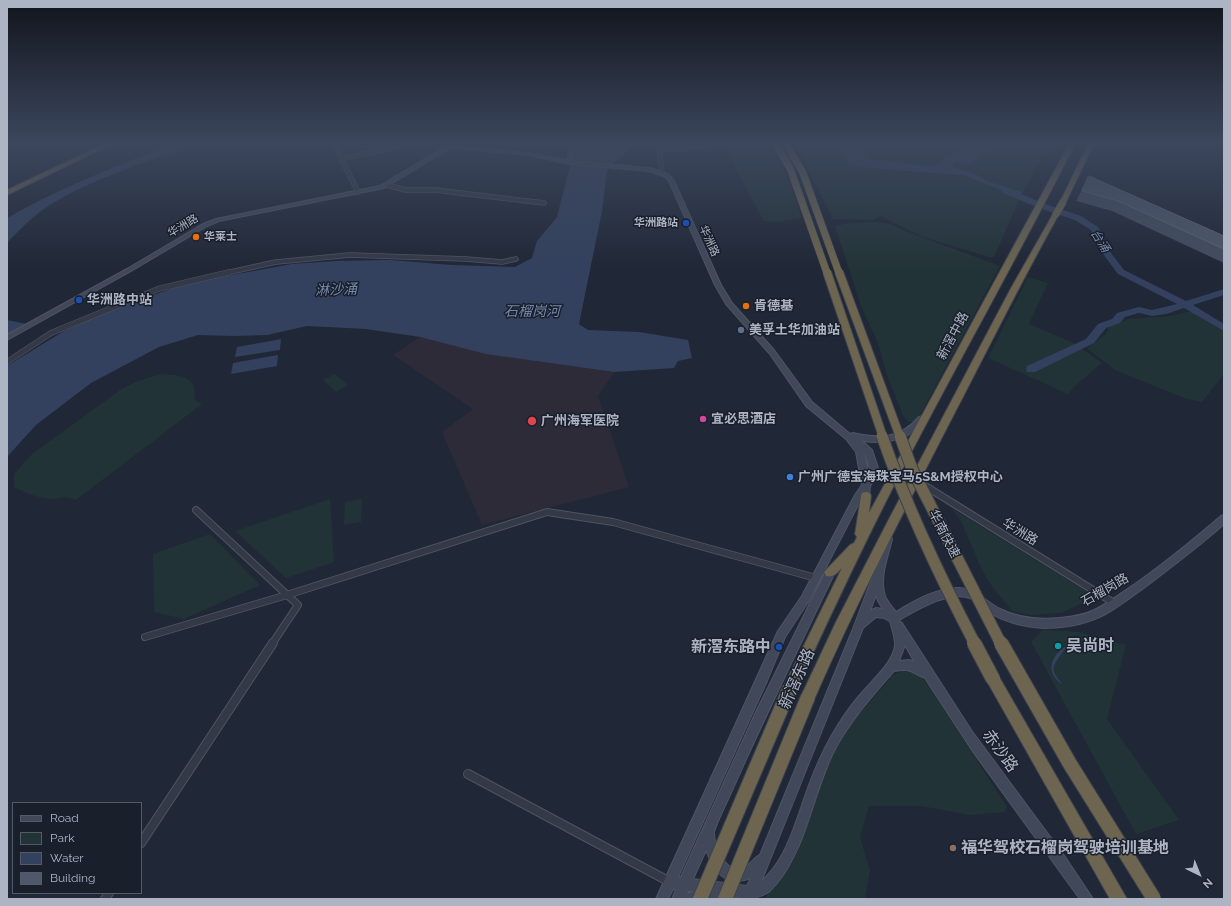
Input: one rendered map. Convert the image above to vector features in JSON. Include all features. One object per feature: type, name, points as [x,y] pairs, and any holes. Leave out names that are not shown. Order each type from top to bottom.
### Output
[{"type":"highway","points":[[7,193],[21,186]]},
{"type":"highway","name":"华南快速","points":[[797,186],[890,458],[927,546],[993,679],[1119,899]]},
{"type":"highway","name":"华南快速","points":[[808,186],[898,435],[912,469],[939,525],[992,628],[1033,701],[1154,899]]},
{"type":"highway","name":"新滘中路","points":[[860,542],[928,412],[1052,186]]},
{"type":"highway","points":[[915,480],[1018,280],[1056,214],[1070,186]]},
{"type":"highway","name":"新滘东路","points":[[725,899],[808,697],[851,603],[915,480]]},
{"type":"highway","points":[[830,572],[860,542],[866,491]]},
{"type":"highway","name":"新滘东路","points":[[700,899],[790,688],[860,542]]},
{"type":"main road","name":"华洲路","points":[[7,338],[129,270],[205,225],[218,220],[382,186]]},
{"type":"main road","name":"华洲路","points":[[673,186],[718,285],[729,304],[772,352],[809,404],[838,428]]},
{"type":"main road","points":[[838,428],[851,435],[862,438],[894,438],[906,434],[918,425],[928,412]]},
{"type":"main road","points":[[662,899],[762,679],[776,644],[781,634],[799,610],[858,497],[866,491],[873,476],[874,468],[868,452],[860,443],[838,428]]},
{"type":"main road","points":[[749,896],[858,629],[879,573],[894,519]]},
{"type":"main road","name":"石榴岗路","points":[[894,618],[908,609],[934,597],[957,594],[970,594],[992,609],[1022,622],[1040,624],[1064,622],[1090,616],[1114,603],[1162,569],[1224,519]]},
{"type":"main road","points":[[678,899],[760,716],[830,572]]},
{"type":"main road","name":"赤沙路","points":[[879,573],[881,598],[928,676],[978,749],[1087,899]]},
{"type":"main road","points":[[670,882],[749,896],[764,888],[780,870],[791,849],[814,784],[830,748],[845,723],[862,700],[891,667],[898,653],[900,645],[894,618],[879,611],[867,617],[858,629]]},
{"type":"main road","points":[[891,667],[911,664],[919,667],[928,676]]},
{"type":"main road","points":[[708,831],[712,849],[719,865],[728,873],[736,876],[753,871],[760,864],[768,851]]},
{"type":"main road","points":[[689,899],[699,896],[712,899]]},
{"type":"street","points":[[355,186],[358,192]]},
{"type":"street","points":[[392,186],[406,190],[435,190],[544,202]]},
{"type":"street","points":[[7,362],[52,333],[158,289],[276,262],[350,255],[466,259],[502,262],[516,259]]},
{"type":"street","name":"华洲路","points":[[915,480],[1114,603]]},
{"type":"street","points":[[142,841],[298,605],[196,510]]},
{"type":"street","points":[[145,637],[287,595],[547,512],[613,522],[816,578]]},
{"type":"street","points":[[468,774],[670,882]]},
{"type":"shaded area","name":"广州海军医院","points":[[420,337],[489,354],[614,372],[598,396],[629,487],[482,525],[442,432],[473,409],[393,355]]},
{"type":"green space","points":[[745,186],[791,186],[802,218],[778,222],[764,221]]},
{"type":"green space","points":[[816,186],[1026,186],[1017,204],[995,255],[992,258],[923,237],[880,216],[873,220],[833,219]]},
{"type":"green space","points":[[876,222],[890,224],[1000,266],[920,415],[913,422],[909,422],[904,418],[888,378],[877,341],[861,306],[835,226],[849,223]]},
{"type":"green space","points":[[1028,277],[1048,283],[1029,324],[1076,344],[1102,363],[1076,385],[1068,394],[988,358]]},
{"type":"green space","points":[[1191,311],[1224,331],[1224,374],[1202,402],[1184,398],[1115,370],[1087,348],[1107,333],[1108,327],[1129,319],[1171,316]]},
{"type":"green space","points":[[161,374],[185,377],[194,387],[195,400],[202,404],[76,500],[66,497],[51,499],[41,498],[14,487],[14,474],[32,454],[123,388],[138,381]]},
{"type":"green space","points":[[335,374],[348,385],[336,392],[323,380]]},
{"type":"green space","points":[[330,499],[334,562],[286,578],[235,531]]},
{"type":"green space","points":[[362,499],[361,522],[344,525],[345,502]]},
{"type":"green space","points":[[951,508],[1096,597],[1061,613],[1030,615],[1012,611],[991,585],[981,568],[961,521]]},
{"type":"green space","points":[[210,534],[260,585],[184,619],[154,612],[153,554]]},
{"type":"green space","points":[[1042,630],[1080,632],[1126,645],[1107,719],[1179,820],[1136,834],[1031,642]]},
{"type":"green space","points":[[903,671],[919,674],[933,692],[1007,807],[1005,812],[970,815],[921,806],[869,806],[860,837],[870,871],[865,899],[764,899],[795,859],[821,781],[835,750],[850,725],[893,675]]},
{"type":"water","points":[[86,186],[48,206],[21,228],[7,243],[7,218],[67,187]]},
{"type":"water","name":"石榴岗河","points":[[565,186],[605,186],[602,211],[579,324],[588,330],[639,332],[688,340],[692,358],[678,361],[674,368],[614,372],[486,354],[420,337],[366,329],[307,326],[267,335],[198,335],[159,347],[91,383],[36,425],[7,457],[7,366],[64,331],[122,305],[193,282],[292,264],[390,260],[451,265],[515,267],[532,258],[537,241],[557,217]]},
{"type":"water","points":[[992,186],[1004,186],[1022,192],[1019,197]]},
{"type":"water","points":[[7,320],[27,324],[7,335]]},
{"type":"water","points":[[281,339],[280,350],[235,357],[237,347]]},
{"type":"water","points":[[278,355],[277,366],[231,374],[233,363]]},
{"type":"water","points":[[1074,642],[1077,642],[1067,651],[1064,650],[1054,668],[1056,675],[1063,685],[1056,679],[1053,673],[1053,661],[1061,650]]},
{"type":"building","points":[[1084,186],[1112,186],[1224,236],[1224,249],[1118,201],[1082,191]]},
{"type":"waterway","name":"台涌","points":[[1004,190],[1042,206],[1078,218],[1095,229],[1107,254],[1121,272],[1171,296],[1185,305]]},
{"type":"waterway","points":[[1185,305],[1224,292]]},
{"type":"waterway","points":[[1031,369],[1090,341],[1102,326],[1116,321],[1121,315],[1139,310],[1152,313],[1166,311],[1185,305]]},
{"type":"waterway","name":"台涌","points":[[1185,305],[1224,328]]},
{"type":"place","name":"华洲路站","points":[[686,223]]},
{"type":"place","name":"华莱士","points":[[196,237]]},
{"type":"place","name":"华洲路中站","points":[[79,300]]},
{"type":"place","name":"肯德基","points":[[746,306]]},
{"type":"place","name":"美孚土华加油站","points":[[741,330]]},
{"type":"place","name":"宜必思酒店","points":[[703,419]]},
{"type":"place","name":"广州海军医院","points":[[532,421]]},
{"type":"place","name":"广州广德宝海珠宝马5S&M授权中心","points":[[790,477]]},
{"type":"place","name":"吴尚时","points":[[1058,646]]},
{"type":"place","name":"新滘东路中","points":[[779,647]]},
{"type":"place","name":"福华驾校石榴岗驾驶培训基地","points":[[953,848]]},
{"type":"water label","name":"淋沙涌","points":[[336,290]]}]
